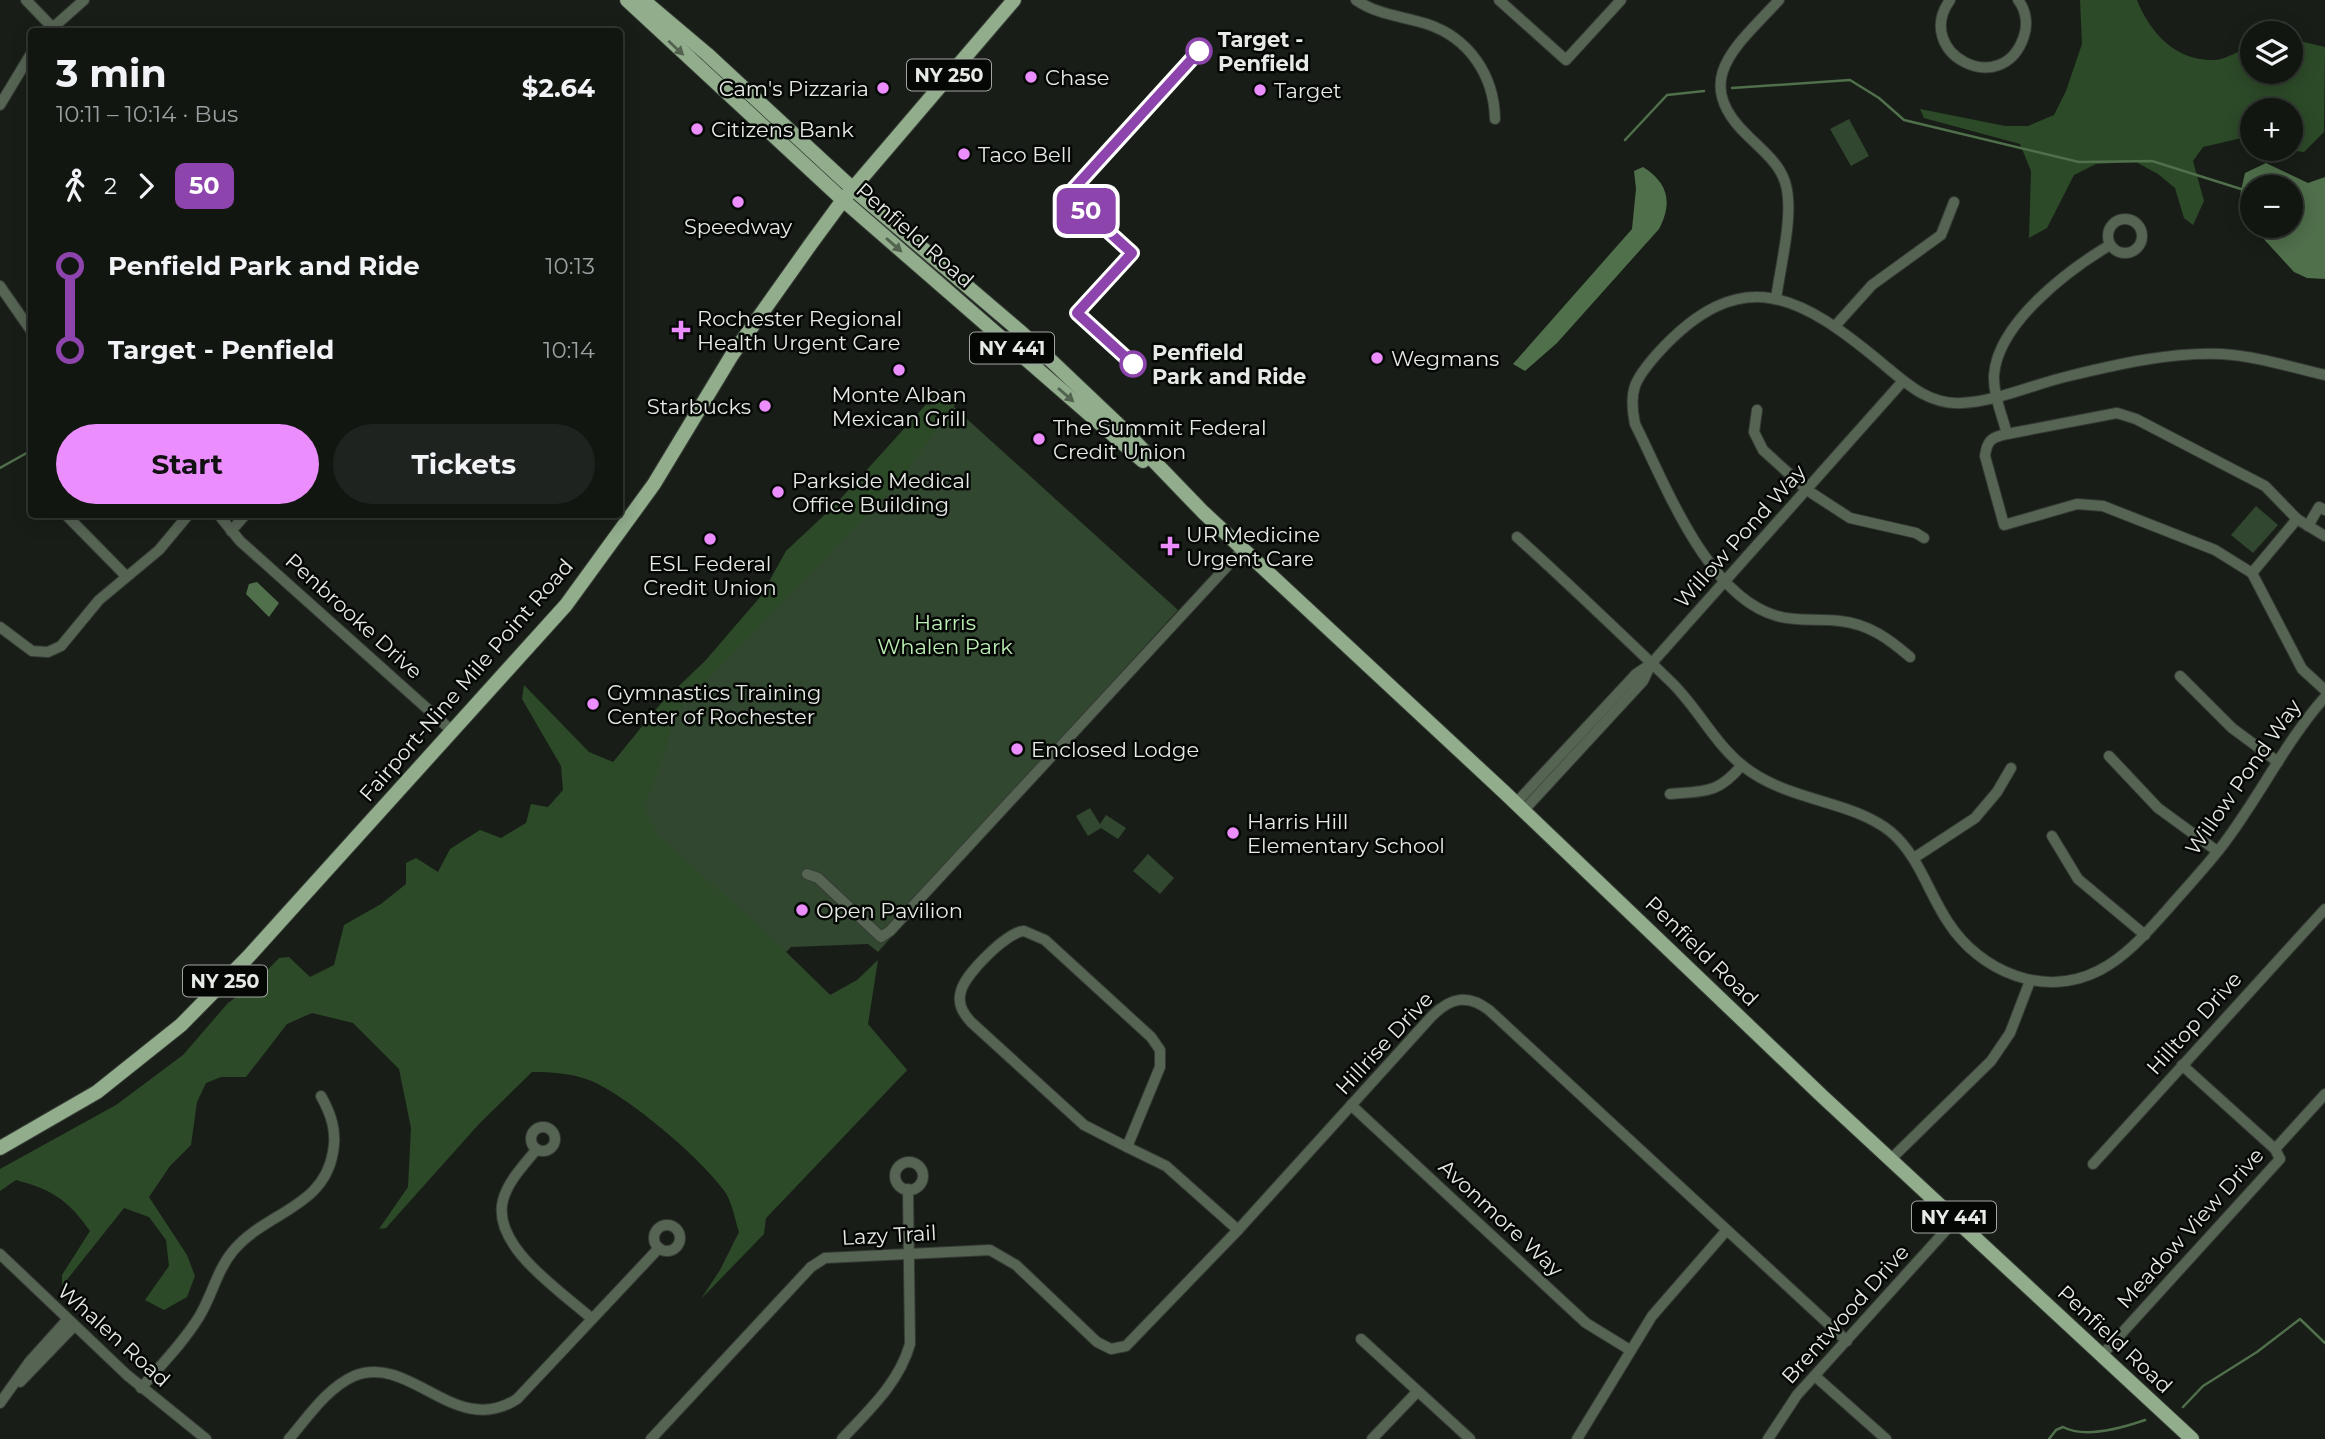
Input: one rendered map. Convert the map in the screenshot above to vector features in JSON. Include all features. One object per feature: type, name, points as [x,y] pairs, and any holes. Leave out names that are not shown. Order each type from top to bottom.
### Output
[{"type":"main road","name":"Penfield Road","points":[[627,0],[843,200],[1112,436],[1183,493]]},
{"type":"main road","name":"Penfield Road","points":[[643,0],[707,54],[853,189],[1022,333],[1121,427],[1183,493],[2192,1439]]},
{"type":"main road","name":"Fairport-Nine Mile Point Road","points":[[0,1148],[97,1092],[175,1031],[249,956],[565,605],[654,484],[738,345],[843,200],[1014,0]]},
{"type":"street","points":[[26,0],[49,28]]},
{"type":"street","points":[[51,28],[84,0]]},
{"type":"street","points":[[1356,0],[1379,13],[1426,23],[1461,42],[1478,61],[1490,84],[1495,119]]},
{"type":"street","points":[[1499,0],[1566,60],[1621,0]]},
{"type":"street","points":[[1776,299],[1789,206],[1785,182],[1768,155],[1724,110],[1720,84],[1726,63],[1735,49],[1779,0]]},
{"type":"street","points":[[1950,0],[1940,23],[1944,41],[1962,61],[1981,68],[2004,63],[2019,47],[2026,25],[2025,13],[2018,0]]},
{"type":"street","points":[[0,105],[28,58]]},
{"type":"street","points":[[1836,325],[1872,285],[1941,235],[1954,202]]},
{"type":"street","points":[[2007,434],[1996,396],[1994,378],[1996,361],[2008,336],[2059,282],[2110,245]]},
{"type":"street","points":[[0,286],[28,326]]},
{"type":"street","points":[[1910,657],[1885,637],[1856,624],[1791,619],[1765,612],[1724,580],[1695,544],[1635,424],[1630,404],[1639,374],[1685,325],[1719,305],[1753,298],[1791,301],[1836,325],[1926,397],[1951,403],[1996,396],[2069,376],[2199,354],[2256,359],[2325,375]]},
{"type":"street","name":"Willow Pond Way","points":[[1520,807],[1643,681],[1651,664],[1903,381]]},
{"type":"street","points":[[1757,410],[1754,432],[1763,450],[1807,490],[1850,517],[1916,533],[1924,538]]},
{"type":"street","points":[[2325,536],[2297,519],[2265,486],[2136,419],[2117,413],[1992,437],[1986,444],[1985,456],[2004,525],[2077,504],[2103,506],[2215,550],[2252,573],[2302,669],[2325,690]]},
{"type":"street","points":[[2308,526],[2319,506],[2325,510]]},
{"type":"street","points":[[69,518],[126,576]]},
{"type":"street","points":[[0,626],[32,650],[55,650],[67,642],[99,600],[159,550],[186,518]]},
{"type":"street","name":"Penbrooke Drive","points":[[221,518],[230,531],[451,730]]},
{"type":"street","points":[[230,531],[242,518]]},
{"type":"street","points":[[2252,573],[2297,519]]},
{"type":"street","points":[[1517,537],[1651,664]]},
{"type":"street","points":[[807,874],[818,878],[881,937],[890,931],[1243,549]]},
{"type":"street","name":"Willow Pond Way","points":[[1651,664],[1671,682],[1717,741],[1742,765],[1796,795],[1875,820],[1898,838],[1914,858],[1947,922],[1967,946],[1994,966],[2030,981],[2065,981],[2086,976],[2109,965],[2145,935],[2217,852],[2325,697]]},
{"type":"street","points":[[2180,677],[2232,728],[2278,762]]},
{"type":"street","points":[[2109,756],[2158,808],[2217,852]]},
{"type":"street","points":[[1670,794],[1714,790],[1729,781],[1742,765]]},
{"type":"street","points":[[1914,858],[1975,818],[1997,792],[2011,768]]},
{"type":"street","points":[[2052,836],[2078,879],[2145,935]]},
{"type":"street","name":"Hilltop Drive","points":[[2093,1164],[2325,909]]},
{"type":"street","points":[[1127,1147],[1160,1067],[1161,1058],[1156,1044],[1038,935],[1024,931],[1011,934],[961,988],[960,1001],[965,1015],[1084,1125],[1127,1147],[1166,1166],[1238,1230]]},
{"type":"street","points":[[1891,1159],[1991,1061],[2010,1033],[2030,981]]},
{"type":"street","name":"Hillrise Drive","points":[[1059,1308],[1104,1347],[1126,1346],[1238,1230],[1438,1009],[1459,998],[1474,1000],[1499,1019],[1847,1341]]},
{"type":"street","points":[[2182,1065],[2275,1149]]},
{"type":"street","name":"Meadow View Drive","points":[[2101,1356],[2276,1167],[2280,1157],[2275,1149],[2325,1094]]},
{"type":"street","points":[[141,1388],[196,1322],[234,1249],[249,1236],[309,1197],[321,1182],[332,1159],[334,1138],[333,1121],[321,1096]]},
{"type":"street","name":"Avonmore Way","points":[[1351,1105],[1586,1323],[1630,1350]]},
{"type":"street","points":[[536,1150],[506,1192],[502,1213],[504,1231],[528,1261],[591,1318]]},
{"type":"street","points":[[842,1439],[891,1384],[906,1358],[912,1325],[908,1189]]},
{"type":"street","name":"Brentwood Drive","points":[[1768,1439],[1787,1409],[1815,1376],[1956,1219]]},
{"type":"street","points":[[1577,1439],[1630,1350],[1674,1288],[1726,1231]]},
{"type":"street","points":[[289,1439],[339,1385],[371,1372],[387,1374],[464,1412],[493,1413],[517,1399],[659,1248]]},
{"type":"street","name":"Lazy Trail","points":[[651,1439],[819,1260],[842,1255],[984,1249],[997,1253],[1016,1265],[1059,1308]]},
{"type":"street","name":"Whalen Road","points":[[0,1254],[141,1388],[206,1439]]},
{"type":"street","points":[[1,1401],[30,1361],[70,1323]]},
{"type":"street","points":[[1361,1339],[1469,1439]]},
{"type":"street","points":[[1815,1376],[1886,1439]]},
{"type":"street","points":[[1372,1439],[1416,1392]]},
{"type":"green space","points":[[1849,119],[1869,156],[1851,166],[1830,129]]},
{"type":"green space","name":"Harris Whalen Park","points":[[946,400],[1178,610],[889,927],[895,933],[878,952],[868,944],[791,947],[786,952],[907,1070],[766,1218],[615,770]]},
{"type":"green space","points":[[2256,506],[2278,525],[2253,553],[2231,535]]},
{"type":"green space","points":[[1090,808],[1100,824],[1106,815],[1126,828],[1118,839],[1101,828],[1088,836],[1076,816]]},
{"type":"green space","points":[[1148,854],[1174,878],[1160,894],[1133,871]]},
{"type":"shaded area","points":[[2080,0],[2137,0],[2149,24],[2177,51],[2202,59],[2216,60],[2240,51],[2240,84],[2303,84],[2303,42],[2325,47],[2324,132],[2303,152],[2303,98],[2240,98],[2240,138],[2203,147],[2193,161],[2204,201],[2193,225],[2184,218],[2175,188],[2158,174],[2136,162],[2096,164],[2074,175],[2047,228],[2029,238],[2031,171],[2020,144],[1924,118],[1920,109],[2005,126],[2028,126],[2054,115],[2066,91],[2082,44]]},
{"type":"shaded area","points":[[2266,163],[2291,175],[2245,175]]},
{"type":"shaded area","points":[[1643,167],[1658,180],[1666,194],[1666,210],[1659,229],[1557,343],[1525,371],[1513,364],[1632,229],[1636,189],[1634,171]]},
{"type":"shaded area","points":[[2325,177],[2325,279],[2307,278],[2294,272],[2263,238],[2303,238],[2303,181],[2308,183]]},
{"type":"shaded area","points":[[940,389],[956,404],[896,485],[674,714],[667,747],[644,807],[657,835],[760,927],[830,995],[857,980],[878,960],[868,1024],[907,1070],[766,1218],[764,1234],[701,1299],[720,1270],[739,1232],[727,1196],[714,1178],[682,1146],[643,1113],[605,1088],[575,1076],[532,1072],[479,1124],[386,1228],[379,1229],[408,1187],[411,1128],[399,1069],[353,1023],[312,1013],[287,1024],[246,1077],[221,1077],[206,1083],[197,1102],[191,1145],[170,1166],[149,1197],[187,1255],[195,1276],[187,1297],[164,1310],[145,1300],[169,1266],[166,1240],[149,1217],[124,1208],[62,1286],[62,1275],[90,1231],[67,1204],[50,1192],[16,1180],[0,1191],[0,1169],[116,1105],[183,1055],[228,1003],[257,981],[279,958],[289,957],[310,977],[334,965],[344,925],[381,904],[406,884],[406,863],[416,858],[438,872],[450,849],[480,830],[501,838],[526,823],[531,804],[548,807],[563,790],[561,766],[522,699],[524,685],[589,752],[613,762],[662,702],[705,661],[761,596],[786,551],[834,506]]},
{"type":"shaded area","points":[[257,582],[279,603],[269,617],[246,594],[249,584]]},
{"type":"waterway","points":[[1732,88],[1850,80],[1879,98],[1904,120],[2079,162],[2152,161],[2240,189]]},
{"type":"waterway","points":[[1625,140],[1667,95],[1704,91]]},
{"type":"waterway","points":[[0,468],[28,452]]},
{"type":"waterway","points":[[2183,1407],[2203,1386],[2257,1352],[2300,1319],[2325,1343]]},
{"type":"waterway","points":[[2049,1439],[2056,1430],[2063,1427],[2093,1432],[2145,1420]]},
{"type":"bus line","name":"50","points":[[1133,364],[1077,313],[1132,253],[1068,195],[1199,51]]},
{"type":"place","name":"Target - Penfield","points":[[1199,51]]},
{"type":"place","name":"Chase","points":[[1031,77]]},
{"type":"place","name":"Cam's Pizzaria","points":[[883,88]]},
{"type":"place","name":"Target","points":[[1260,90]]},
{"type":"place","name":"Citizens Bank","points":[[697,129]]},
{"type":"place","name":"Taco Bell","points":[[964,154]]},
{"type":"place","name":"Speedway","points":[[738,202]]},
{"type":"place","name":"Rochester Regional Health Urgent Care","points":[[681,330]]},
{"type":"place","name":"Wegmans","points":[[1377,358]]},
{"type":"place","name":"Penfield Park and Ride","points":[[1133,364]]},
{"type":"place","name":"Monte Alban Mexican Grill","points":[[899,370]]},
{"type":"place","name":"Starbucks","points":[[765,406]]},
{"type":"place","name":"The Summit Federal Credit Union","points":[[1039,439]]},
{"type":"place","name":"Parkside Medical Office Building","points":[[778,492]]},
{"type":"place","name":"ESL Federal Credit Union","points":[[710,539]]},
{"type":"place","name":"UR Medicine Urgent Care","points":[[1170,546]]},
{"type":"place","name":"Gymnastics Training Center of Rochester","points":[[593,704]]},
{"type":"place","name":"Enclosed Lodge","points":[[1017,749]]},
{"type":"place","name":"Harris Hill Elementary School","points":[[1233,833]]},
{"type":"place","name":"Open Pavilion","points":[[802,910]]}]
